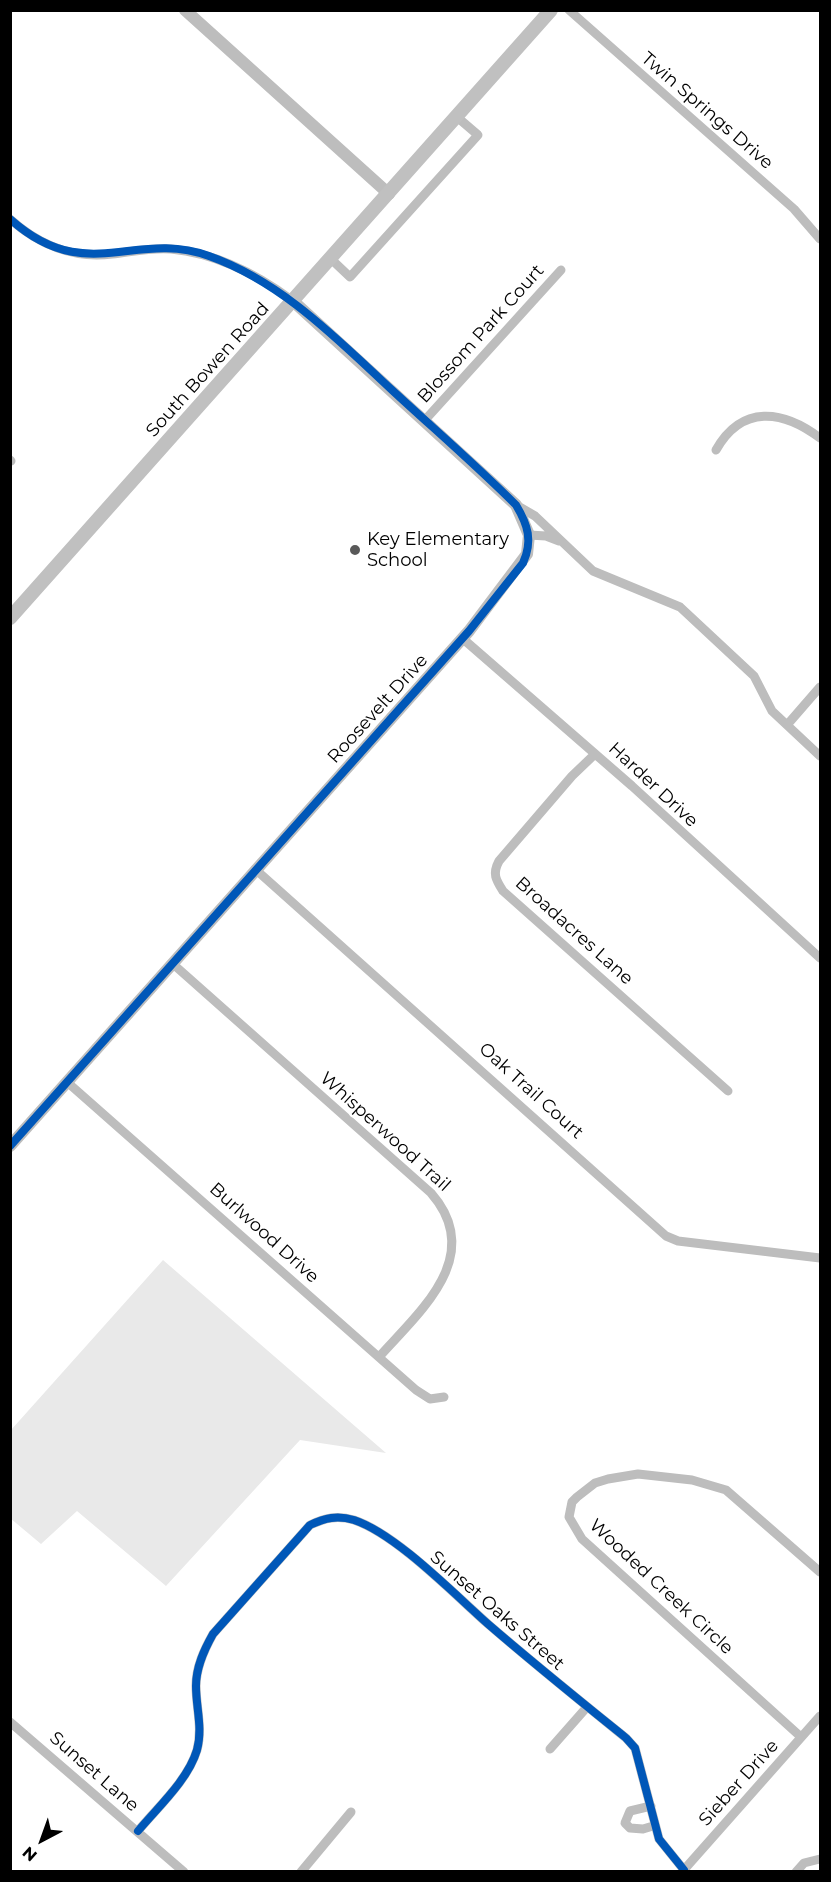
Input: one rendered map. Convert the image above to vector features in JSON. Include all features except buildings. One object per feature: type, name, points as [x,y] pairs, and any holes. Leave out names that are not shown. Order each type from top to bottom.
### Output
[{"type":"main road","name":"South Bowen Road","points":[[10,618],[551,10]]},
{"type":"street","points":[[185,10],[389,194]]},
{"type":"street","name":"Twin Springs Drive","points":[[569,10],[794,209],[820,239]]},
{"type":"street","points":[[331,259],[350,277],[478,135],[457,117]]},
{"type":"street","points":[[10,219],[39,240],[74,254],[92,256],[169,248],[208,255],[255,278],[293,301],[516,504],[535,516],[593,571],[680,607],[754,676],[771,711],[820,756]]},
{"type":"street","name":"Blossom Park Court","points":[[425,420],[561,270]]},
{"type":"street","points":[[716,450],[723,437],[750,418],[776,414],[806,427],[820,438]]},
{"type":"street","points":[[516,504],[530,535],[546,536],[561,542]]},
{"type":"street","name":"Roosevelt Drive","points":[[10,1146],[462,638],[522,563],[527,554],[530,535]]},
{"type":"street","name":"Harder Drive","points":[[462,638],[595,754],[820,958]]},
{"type":"street","points":[[787,725],[820,687]]},
{"type":"street","name":"Broadacres Lane","points":[[595,754],[572,776],[499,861],[495,877],[503,891],[728,1091]]},
{"type":"street","name":"Oak Trail Court","points":[[255,869],[666,1236],[678,1241],[820,1258]]},
{"type":"street","name":"Whisperwood Trail","points":[[173,964],[431,1193],[448,1218],[452,1252],[444,1280],[379,1358]]},
{"type":"street","name":"Burlwood Drive","points":[[67,1082],[379,1358],[430,1399],[444,1397]]},
{"type":"street","name":"Wooded Creek Circle","points":[[801,1737],[582,1539],[569,1517],[571,1507],[585,1490],[608,1479],[638,1474],[692,1480],[726,1490],[820,1572]]},
{"type":"street","name":"Sunset Oaks Street","points":[[138,1831],[183,1775],[196,1751],[200,1736],[197,1672],[203,1651],[213,1634],[310,1526],[324,1518],[344,1518],[374,1529],[426,1569],[635,1748],[651,1806],[653,1826],[662,1845],[683,1871]]},
{"type":"street","points":[[550,1749],[587,1707]]},
{"type":"street","name":"Sieber Drive","points":[[683,1871],[819,1718]]},
{"type":"street","name":"Sunset Lane","points":[[10,1722],[184,1872]]},
{"type":"street","points":[[651,1806],[630,1811],[625,1823],[630,1828],[643,1829],[653,1826]]},
{"type":"street","points":[[301,1872],[351,1812]]},
{"type":"street","points":[[796,1872],[804,1863],[820,1859]]},
{"type":"shaded area","points":[[163,1260],[386,1453],[300,1440],[166,1586],[77,1511],[41,1544],[10,1518],[11,1430]]},
{"type":"cycle path","points":[[10,219],[37,239],[63,250],[110,253],[157,248],[182,249],[209,256],[261,281],[307,313],[329,332],[501,490],[516,505],[528,533],[528,547],[523,563],[469,631],[10,1146]]},
{"type":"cycle path","points":[[138,1831],[180,1782],[193,1761],[199,1742],[197,1672],[213,1634],[310,1525],[326,1519],[342,1518],[370,1527],[406,1551],[505,1639],[626,1738],[635,1748],[659,1839],[684,1870]]},
{"type":"place","name":"Key Elementary School","points":[[355,550]]}]
